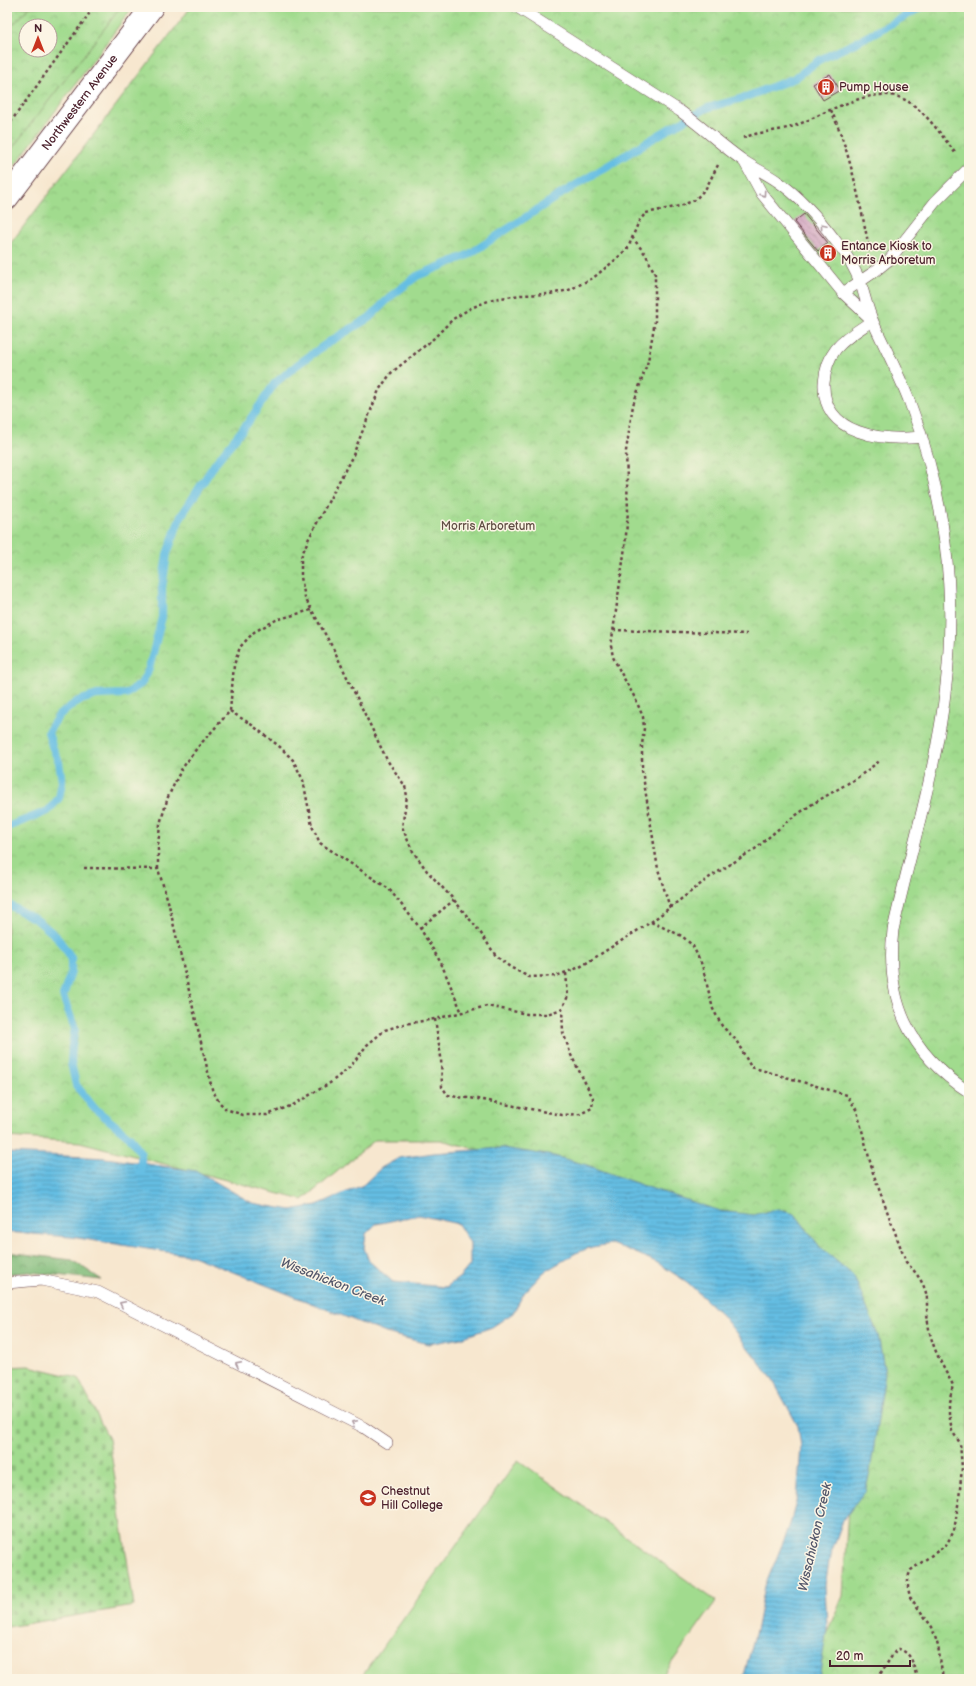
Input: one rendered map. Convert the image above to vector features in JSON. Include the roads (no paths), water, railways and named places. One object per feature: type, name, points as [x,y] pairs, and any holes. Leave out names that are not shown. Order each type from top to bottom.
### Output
[{"type":"street","name":"Northwestern Avenue","points":[[7,198],[152,7]]},
{"type":"lane","points":[[517,7],[698,123],[743,161],[777,181],[799,199],[849,259],[860,282],[872,321],[899,374],[922,437],[934,478],[944,535],[948,570],[949,645],[946,686],[938,733],[893,930],[891,967],[893,986],[899,1006],[906,1024],[918,1045],[932,1063],[948,1078],[969,1092]]},
{"type":"lane","points":[[743,161],[762,194],[843,293],[872,321]]},
{"type":"lane","points":[[843,293],[890,259],[935,202],[968,169]]},
{"type":"lane","points":[[872,321],[848,337],[836,349],[828,361],[824,389],[827,403],[836,418],[849,428],[869,436],[890,439],[922,437]]},
{"type":"lane","points":[[7,1283],[41,1280],[98,1292],[363,1428],[387,1443]]},
{"type":"water","name":"Wissahickon Creek","points":[[502,1148],[554,1156],[587,1165],[644,1186],[720,1211],[754,1215],[777,1209],[795,1214],[820,1247],[854,1276],[878,1335],[885,1373],[870,1472],[865,1492],[843,1520],[830,1556],[825,1585],[827,1628],[819,1679],[743,1679],[757,1627],[765,1586],[789,1528],[797,1498],[801,1447],[798,1426],[771,1377],[722,1315],[687,1282],[656,1262],[611,1244],[592,1247],[576,1253],[544,1272],[524,1293],[513,1313],[492,1327],[461,1338],[428,1344],[386,1333],[193,1256],[71,1237],[7,1232],[7,1153],[105,1158],[197,1171],[252,1203],[291,1210],[317,1205],[363,1185],[381,1168],[399,1158],[434,1153]],"holes":[[[419,1215],[458,1224],[470,1243],[470,1265],[460,1277],[446,1287],[393,1282],[369,1261],[364,1248],[366,1234],[376,1224]]]},
{"type":"waterway","points":[[7,827],[48,811],[59,798],[62,782],[59,762],[48,732],[59,715],[78,701],[97,695],[126,694],[141,684],[149,669],[162,617],[162,588],[167,554],[180,518],[216,462],[247,424],[275,383],[329,342],[369,318],[391,296],[417,276],[468,255],[561,194],[672,127],[707,108],[743,98],[795,78],[819,60],[855,43],[922,7]]},
{"type":"waterway","points":[[7,904],[37,920],[56,936],[71,957],[71,972],[63,996],[75,1029],[71,1063],[76,1085],[94,1108],[130,1137],[141,1154],[141,1173]]},
{"type":"place","name":"Pump House","points":[[826,87]]},
{"type":"place","name":"Entance Kiosk to Morris Arboretum","points":[[828,253]]},
{"type":"place","name":"Chestnut Hill College","points":[[368,1498]]},
{"type":"park label","name":"Morris Arboretum","points":[[488,526]]}]
